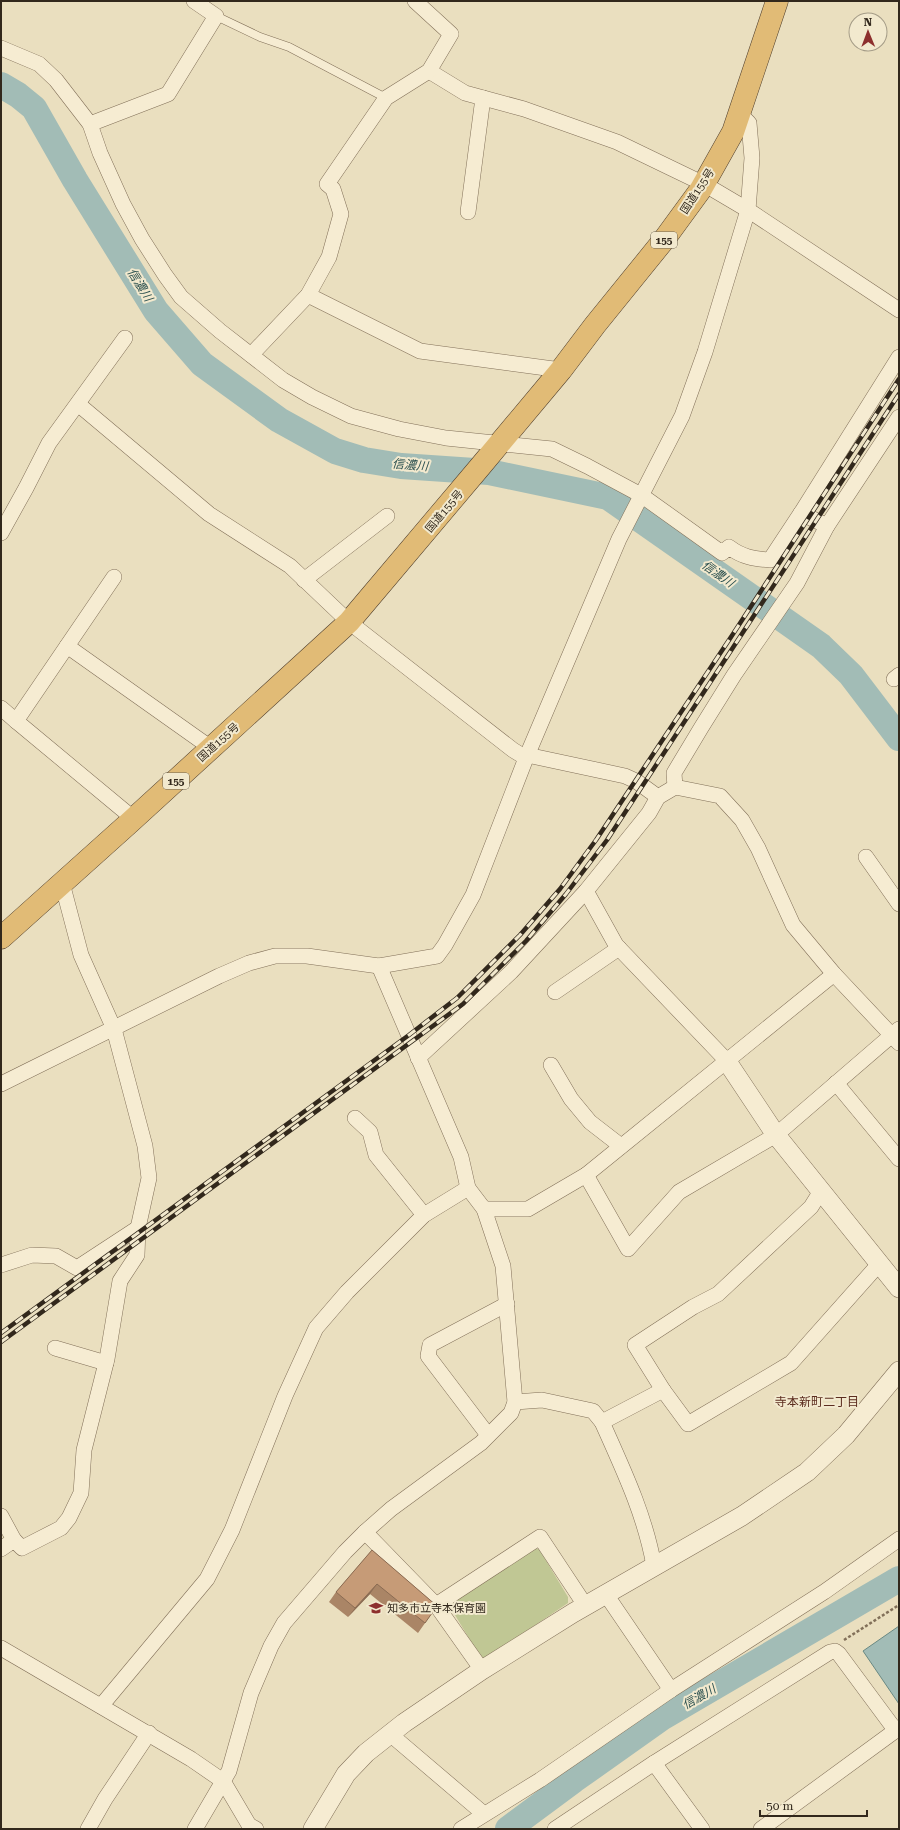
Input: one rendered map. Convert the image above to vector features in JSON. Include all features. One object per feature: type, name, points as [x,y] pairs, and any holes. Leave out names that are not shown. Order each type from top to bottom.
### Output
[{"type":"highway","name":"国道155号","points":[[1,938],[134,819],[349,622],[452,502],[561,370],[595,325],[663,241],[704,184],[733,132],[777,1]]},
{"type":"street","points":[[90,124],[168,94],[216,16],[194,1]]},
{"type":"street","points":[[251,355],[308,295],[329,257],[341,214],[333,189],[327,184],[386,98],[429,71],[451,34],[415,1]]},
{"type":"street","points":[[1,48],[39,64],[56,80],[90,124],[100,153],[123,204],[142,239],[181,297],[220,331],[283,380],[312,397],[351,416],[399,429],[446,438],[552,450],[587,466],[722,553],[729,547],[739,555],[750,558],[770,560],[899,357]]},
{"type":"street","points":[[429,71],[465,93],[524,109],[617,142],[704,184],[748,210],[899,310]]},
{"type":"street","points":[[468,212],[483,98]]},
{"type":"street","points":[[1,1084],[219,976],[250,963],[274,956],[307,956],[379,966],[437,956],[445,946],[473,895],[527,756],[619,539],[682,416],[705,352],[748,210],[752,158],[750,123],[739,113]]},
{"type":"street","points":[[308,295],[420,351],[561,370]]},
{"type":"street","points":[[1,533],[49,443],[125,338]]},
{"type":"street","points":[[78,404],[209,514],[290,566],[349,622],[513,750],[527,756],[625,776],[636,781],[658,797]]},
{"type":"street","points":[[675,787],[674,773],[734,674],[797,583],[828,526],[899,417]]},
{"type":"street","points":[[801,513],[828,526]]},
{"type":"street","points":[[304,580],[387,516]]},
{"type":"street","points":[[16,721],[114,577]]},
{"type":"street","points":[[67,646],[211,748]]},
{"type":"street","points":[[1,708],[134,819]]},
{"type":"street","points":[[418,1058],[511,972],[586,891],[649,814],[658,797],[675,787],[720,796],[742,820],[758,848],[792,925],[834,974],[897,1035],[836,1083],[776,1136],[679,1192],[628,1249],[586,1175]]},
{"type":"street","points":[[866,857],[899,904]]},
{"type":"street","points":[[1,1516],[14,1540],[22,1548],[61,1528],[69,1518],[82,1493],[84,1450],[106,1363],[120,1281],[137,1255],[138,1228],[149,1178],[145,1146],[114,1029],[81,955],[62,883]]},
{"type":"street","points":[[586,891],[619,948],[726,1060],[776,1136],[899,1288]]},
{"type":"street","points":[[555,992],[619,948]]},
{"type":"street","points":[[195,1829],[229,1771],[251,1693],[271,1646],[284,1623],[345,1552],[365,1532],[391,1509],[481,1443],[511,1413],[515,1402],[503,1266],[484,1209],[468,1188],[461,1157],[379,966]]},
{"type":"street","points":[[484,1209],[528,1209],[586,1175],[834,974]]},
{"type":"street","points":[[551,1064],[570,1099],[590,1122],[621,1146]]},
{"type":"street","points":[[836,1083],[899,1159]]},
{"type":"street","points":[[355,1118],[370,1132],[376,1155],[424,1215]]},
{"type":"street","points":[[101,1706],[207,1579],[232,1530],[285,1396],[316,1328],[347,1292],[424,1215],[468,1188]]},
{"type":"street","points":[[821,1191],[811,1207],[718,1294],[693,1307],[635,1345],[663,1390],[688,1424],[791,1363],[879,1264]]},
{"type":"street","points":[[1,1265],[32,1255],[56,1256],[77,1268],[138,1228]]},
{"type":"street","points":[[488,1435],[428,1356],[430,1345],[507,1304]]},
{"type":"street","points":[[55,1348],[106,1363]]},
{"type":"street","points":[[313,1829],[346,1774],[366,1753],[390,1734],[482,1670],[605,1593],[742,1516],[807,1472],[846,1436],[899,1371]]},
{"type":"street","points":[[602,1422],[663,1390]]},
{"type":"street","points":[[515,1402],[542,1400],[593,1411],[602,1422],[638,1505],[649,1540],[654,1566]]},
{"type":"street","points":[[365,1532],[436,1604],[482,1670]]},
{"type":"street","points":[[436,1604],[540,1537],[585,1606]]},
{"type":"street","points":[[461,1829],[540,1780],[670,1690],[824,1592],[899,1539]]},
{"type":"street","points":[[1,1549],[14,1540]]},
{"type":"street","points":[[605,1593],[670,1690]]},
{"type":"street","points":[[1,1648],[149,1733],[223,1781],[248,1825],[256,1829]]},
{"type":"street","points":[[555,1829],[654,1763],[830,1652],[835,1651],[839,1654],[897,1729],[761,1829]]},
{"type":"street","points":[[88,1829],[105,1799],[149,1733]]},
{"type":"street","points":[[390,1734],[484,1814]]},
{"type":"street","points":[[654,1763],[702,1829]]},
{"type":"lane","points":[[216,16],[260,37],[289,47],[386,98]]},
{"type":"path","points":[[835,1651],[841,1642],[899,1605]]},
{"type":"green space","points":[[534,1549],[539,1549],[568,1597],[568,1603],[485,1659],[479,1655],[449,1605]]},
{"type":"water","points":[[899,1626],[899,1704],[863,1651]]},
{"type":"building","points":[[372,1550],[437,1606],[425,1623],[377,1584],[355,1608],[336,1592]]},
{"type":"waterway","name":"信濃川","points":[[1,85],[18,95],[34,108],[75,180],[156,311],[202,364],[279,420],[335,451],[364,460],[401,466],[489,472],[608,497],[821,646],[851,675],[899,738]]},
{"type":"waterway","name":"信濃川","points":[[508,1829],[663,1717],[899,1579]]},
{"type":"railway","points":[[1,1333],[409,1035],[457,998],[520,935],[560,889],[596,840],[733,634],[899,379]]},
{"type":"railway","points":[[1,1342],[463,1004],[526,941],[566,894],[607,840],[899,394]]},
{"type":"place","name":"知多市立寺本保育園","points":[[376,1608]]},
{"type":"district","name":"寺本新町二丁目","points":[[817,1402]]}]
